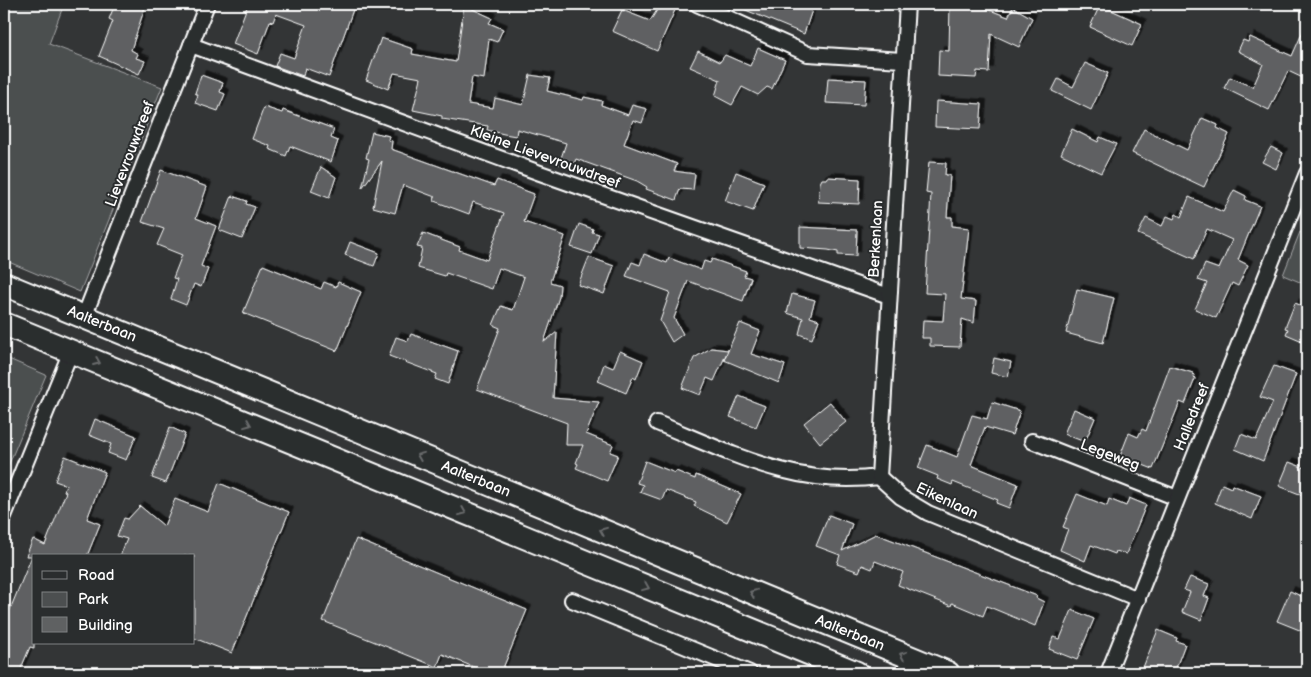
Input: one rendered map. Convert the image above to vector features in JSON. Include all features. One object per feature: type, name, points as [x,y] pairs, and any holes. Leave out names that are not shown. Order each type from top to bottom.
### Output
[{"type":"highway","name":"Aalterbaan","points":[[4,284],[948,673]]},
{"type":"highway","points":[[4,324],[857,673]]},
{"type":"street","name":"Lievevrouwdreef","points":[[84,317],[207,4]]},
{"type":"street","points":[[697,4],[808,54],[902,60]]},
{"type":"street","name":"Berkenlaan","points":[[879,477],[902,60],[907,4]]},
{"type":"street","name":"Kleine Lievevrouwdreef","points":[[191,45],[540,173],[889,296]]},
{"type":"street","name":"Halledreef","points":[[1108,673],[1307,173]]},
{"type":"street","points":[[4,516],[71,351]]},
{"type":"street","points":[[657,423],[769,468],[812,477],[858,480],[879,477]]},
{"type":"street","name":"Legeweg","points":[[1032,442],[1177,498]]},
{"type":"street","name":"Eikenlaan","points":[[879,477],[901,497],[928,513],[1138,598]]},
{"type":"street","points":[[572,600],[750,673]]},
{"type":"green space","points":[[4,4],[64,4],[49,44],[162,87],[80,292],[4,260]]},
{"type":"green space","points":[[1300,232],[1307,235],[1307,285],[1283,275]]},
{"type":"green space","points":[[4,357],[46,375],[4,476]]},
{"type":"building","points":[[115,4],[146,4],[131,50],[138,54],[136,58],[145,61],[139,74],[99,56],[113,21],[109,19]]},
{"type":"building","points":[[248,4],[355,4],[329,77],[305,68],[303,76],[275,66],[280,53],[294,58],[306,25],[276,14],[273,22],[270,21],[258,54],[233,44]]},
{"type":"building","points":[[661,4],[675,10],[657,51],[612,31],[622,10],[650,21]]},
{"type":"building","points":[[731,4],[814,4],[804,34]]},
{"type":"building","points":[[950,4],[974,4],[1008,17],[1013,7],[1032,18],[1019,47],[991,34],[989,72],[977,71],[976,78],[938,76],[939,50],[949,51]]},
{"type":"building","points":[[464,5],[492,18],[489,23],[503,29],[497,42],[489,39],[484,79],[472,77],[468,104],[493,108],[495,98],[523,105],[530,75],[550,78],[547,91],[583,100],[584,97],[602,101],[601,105],[628,115],[632,105],[647,109],[642,123],[633,120],[624,144],[677,164],[674,171],[695,174],[693,190],[680,189],[676,200],[646,189],[647,187],[637,181],[576,159],[572,168],[559,164],[566,143],[517,129],[516,136],[504,134],[487,130],[488,126],[442,119],[442,116],[413,110],[421,78],[394,73],[388,89],[366,80],[381,38],[413,49],[412,54],[456,62]]},
{"type":"building","points":[[1100,5],[1142,24],[1132,46],[1090,27]]},
{"type":"building","points":[[1307,22],[1307,80],[1288,71],[1269,110],[1224,88],[1230,77],[1253,87],[1263,64],[1238,51],[1243,40],[1248,42],[1250,37],[1292,56]]},
{"type":"building","points":[[758,48],[785,60],[772,89],[767,87],[758,95],[742,87],[732,105],[715,96],[720,80],[690,67],[698,51],[720,62],[725,55],[750,66]]},
{"type":"building","points":[[1085,63],[1108,73],[1091,110],[1052,91],[1058,79],[1073,87]]},
{"type":"building","points":[[201,75],[223,83],[220,92],[225,94],[218,111],[195,103],[198,95],[195,93]]},
{"type":"building","points":[[828,78],[866,80],[864,105],[826,103]]},
{"type":"building","points":[[936,101],[982,104],[980,129],[935,127]]},
{"type":"building","points":[[264,107],[282,113],[283,110],[334,129],[331,138],[338,141],[331,162],[290,146],[286,156],[269,149],[270,146],[252,139]]},
{"type":"building","points":[[1202,118],[1218,125],[1217,128],[1229,134],[1204,187],[1132,153],[1144,129],[1187,150]]},
{"type":"building","points":[[1072,129],[1098,142],[1100,137],[1116,144],[1101,173],[1061,154]]},
{"type":"building","points":[[372,132],[389,136],[388,140],[392,141],[391,149],[494,186],[497,180],[534,194],[524,222],[565,236],[550,282],[560,285],[559,297],[544,342],[557,332],[553,398],[599,402],[586,434],[613,445],[610,452],[618,455],[607,481],[576,468],[583,445],[566,445],[567,423],[477,389],[500,328],[493,325],[501,306],[513,310],[524,277],[499,268],[492,289],[446,273],[445,276],[418,268],[422,248],[417,247],[423,233],[460,247],[459,250],[487,260],[504,213],[473,202],[469,214],[434,201],[435,197],[403,185],[395,213],[373,207],[382,161],[362,188],[369,159],[366,158]]},
{"type":"building","points":[[1271,147],[1283,153],[1276,169],[1262,162]]},
{"type":"building","points":[[929,162],[946,163],[945,175],[950,175],[947,217],[952,217],[952,226],[969,228],[961,299],[976,301],[974,323],[962,319],[960,347],[930,346],[930,338],[922,338],[923,320],[943,321],[945,294],[925,293],[931,194],[926,193]]},
{"type":"building","points":[[321,167],[336,177],[329,198],[311,191]]},
{"type":"building","points":[[161,170],[207,187],[196,218],[216,226],[201,266],[208,269],[201,287],[194,284],[186,305],[171,299],[177,279],[173,278],[182,255],[157,245],[164,229],[142,222]]},
{"type":"building","points":[[736,172],[764,183],[753,211],[725,201]]},
{"type":"building","points":[[827,177],[860,179],[859,204],[818,202],[820,183],[822,179],[827,179]]},
{"type":"building","points":[[1234,190],[1246,196],[1245,200],[1260,206],[1238,260],[1248,265],[1238,286],[1232,283],[1216,318],[1195,309],[1207,283],[1198,280],[1205,264],[1219,269],[1232,240],[1207,229],[1194,259],[1138,234],[1146,218],[1162,226],[1167,216],[1174,219],[1176,214],[1181,217],[1189,197],[1223,212]]},
{"type":"building","points":[[232,196],[247,201],[246,204],[255,207],[242,239],[219,230]]},
{"type":"building","points":[[579,224],[593,229],[592,232],[599,234],[592,254],[571,247]]},
{"type":"building","points":[[800,227],[857,230],[856,256],[838,255],[838,252],[828,250],[800,248]]},
{"type":"building","points":[[350,242],[379,253],[374,266],[345,255]]},
{"type":"building","points":[[644,254],[667,263],[669,258],[701,270],[704,261],[710,263],[712,259],[746,271],[744,276],[751,278],[743,301],[688,281],[674,318],[683,334],[672,342],[660,321],[670,292],[626,276],[632,262],[640,265]]},
{"type":"building","points":[[589,257],[614,266],[604,294],[578,285]]},
{"type":"building","points":[[263,265],[321,289],[324,282],[336,287],[338,282],[361,292],[337,351],[243,313]]},
{"type":"building","points":[[1077,289],[1114,298],[1103,343],[1066,333]]},
{"type":"building","points":[[792,294],[815,300],[810,317],[819,320],[812,339],[799,334],[803,318],[787,313]]},
{"type":"building","points":[[1295,303],[1307,308],[1307,343],[1286,334],[1288,329],[1285,328]]},
{"type":"building","points":[[740,323],[760,331],[751,354],[785,365],[779,383],[724,360]]},
{"type":"building","points":[[411,334],[458,351],[448,384],[435,379],[437,374],[389,356],[396,337],[408,341]]},
{"type":"building","points":[[711,348],[728,350],[714,381],[707,378],[700,395],[682,388],[694,358]]},
{"type":"building","points":[[620,351],[643,361],[636,379],[633,377],[626,393],[598,381],[604,364],[613,368]]},
{"type":"building","points":[[994,358],[1011,362],[1008,377],[991,373]]},
{"type":"building","points":[[1170,366],[1193,373],[1195,379],[1185,404],[1180,402],[1153,469],[1120,456],[1129,433],[1138,437],[1142,429],[1146,431]]},
{"type":"building","points":[[1274,366],[1296,374],[1263,461],[1235,449],[1241,434],[1256,440],[1273,402],[1260,397]]},
{"type":"building","points":[[739,396],[765,406],[756,427],[730,417]]},
{"type":"building","points":[[830,402],[846,422],[820,443],[804,423]]},
{"type":"building","points":[[992,402],[1020,411],[1012,435],[985,427],[971,465],[1018,484],[1009,508],[996,503],[998,500],[953,482],[952,485],[937,479],[938,476],[918,468],[927,445],[957,457],[972,415],[987,419]]},
{"type":"building","points":[[1074,409],[1095,418],[1085,442],[1064,434]]},
{"type":"building","points":[[95,419],[136,436],[126,460],[108,453],[111,444],[89,435]]},
{"type":"building","points":[[170,427],[185,434],[166,483],[152,478]]},
{"type":"building","points":[[65,456],[105,472],[87,519],[100,524],[88,554],[32,554],[32,556],[26,556],[33,539],[45,545],[66,492],[64,491],[66,485],[55,481]]},
{"type":"building","points":[[645,461],[695,479],[696,475],[741,494],[727,522],[694,506],[696,502],[666,490],[662,500],[640,492],[643,485],[637,483]]},
{"type":"building","points":[[1289,462],[1307,469],[1307,483],[1302,495],[1279,486]]},
{"type":"building","points":[[219,483],[289,512],[232,653],[195,638],[195,554],[121,554],[127,539],[117,536],[124,518],[128,519],[140,506],[164,526],[175,499],[208,512]]},
{"type":"building","points":[[1222,484],[1231,488],[1232,485],[1261,496],[1252,519],[1215,503]]},
{"type":"building","points":[[1077,494],[1107,506],[1109,499],[1126,506],[1129,498],[1146,505],[1126,554],[1116,551],[1115,554],[1091,545],[1085,561],[1060,550],[1068,529],[1063,527]]},
{"type":"building","points":[[829,515],[852,524],[842,551],[876,534],[1037,596],[1036,598],[1044,602],[1035,626],[987,606],[983,616],[952,603],[951,606],[898,585],[903,572],[875,561],[872,569],[862,565],[859,572],[837,564],[840,555],[816,546]]},
{"type":"building","points":[[356,539],[527,610],[501,673],[488,673],[442,654],[437,667],[323,621]]},
{"type":"building","points":[[32,556],[32,644],[34,644],[34,648],[30,647],[19,673],[4,673],[4,624]]},
{"type":"building","points":[[1190,577],[1209,584],[1204,596],[1209,598],[1201,620],[1182,612],[1190,592],[1184,590]]},
{"type":"building","points":[[1290,591],[1307,599],[1307,633],[1277,621]]},
{"type":"building","points":[[1072,610],[1094,619],[1077,660],[1049,649],[1053,637],[1060,639]]},
{"type":"building","points":[[1158,630],[1177,638],[1176,641],[1185,644],[1174,673],[1149,673],[1142,670]]}]
